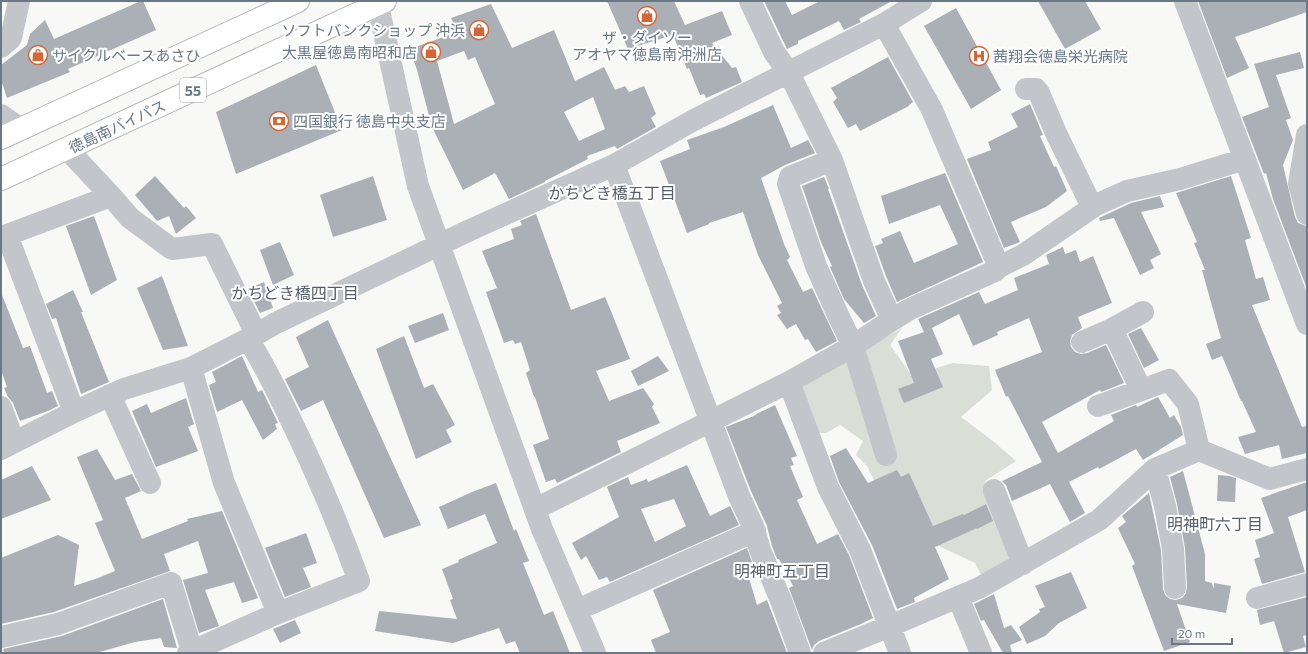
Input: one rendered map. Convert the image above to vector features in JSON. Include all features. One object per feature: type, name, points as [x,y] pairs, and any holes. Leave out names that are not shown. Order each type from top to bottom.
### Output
[{"type":"highway","name":"55","points":[[1,138],[298,1]]},
{"type":"highway","name":"徳島南バイパス","points":[[1,179],[380,2]]},
{"type":"street","points":[[1,47],[11,38],[19,1]]},
{"type":"street","points":[[750,1],[774,52],[789,73],[832,160],[874,281],[892,320]]},
{"type":"street","points":[[1,407],[8,445],[124,389],[192,368],[276,323],[440,246],[468,231],[614,165],[694,120],[884,24],[921,1]]},
{"type":"street","points":[[1185,1],[1307,324]]},
{"type":"street","points":[[380,2],[418,186],[542,529],[595,653]]},
{"type":"street","points":[[884,24],[932,110],[999,267]]},
{"type":"street","points":[[1026,88],[1036,89],[1039,93],[1056,133],[1092,207]]},
{"type":"street","points":[[1,115],[21,129]]},
{"type":"street","points":[[1307,135],[1299,184],[1307,214]]},
{"type":"street","points":[[1,637],[58,624],[171,583],[190,652],[278,613],[359,581],[342,534],[309,456],[262,361],[212,244],[172,249],[130,218],[67,149]]},
{"type":"street","points":[[535,509],[789,382],[854,346],[892,320],[910,310],[995,271],[999,267],[1023,255],[1092,207],[1127,191],[1180,179],[1245,159]]},
{"type":"street","points":[[832,160],[790,178],[788,184],[816,266],[854,346],[886,455]]},
{"type":"street","points":[[614,165],[800,653]]},
{"type":"street","points":[[74,412],[4,236],[111,196]]},
{"type":"street","points":[[1082,342],[1143,312]]},
{"type":"street","points":[[1112,328],[1140,390]]},
{"type":"street","points":[[192,368],[224,483],[278,613]]},
{"type":"street","points":[[1098,406],[1169,380],[1188,404],[1199,450]]},
{"type":"street","points":[[789,382],[828,487],[860,550],[900,653]]},
{"type":"street","points":[[110,395],[150,483]]},
{"type":"street","points":[[824,653],[979,588],[1099,520],[1155,469],[1199,450],[1270,479],[1307,469]]},
{"type":"street","points":[[1155,469],[1165,506],[1173,549],[1175,588]]},
{"type":"street","points":[[994,490],[1023,564]]},
{"type":"street","points":[[577,610],[754,531]]},
{"type":"street","points":[[1257,598],[1307,584]]},
{"type":"street","points":[[958,597],[981,653]]},
{"type":"shaded area","points":[[902,328],[890,345],[912,376],[952,363],[989,366],[992,390],[961,417],[1016,461],[985,481],[1003,524],[1015,559],[984,581],[975,563],[939,546],[895,542],[886,504],[867,466],[856,455],[863,441],[840,425],[826,433],[819,433],[800,386]]},
{"type":"building","points":[[143,1],[156,30],[68,69],[70,72],[7,98],[1,80],[1,65],[27,45],[30,34],[45,20],[54,39]]},
{"type":"building","points":[[607,1],[674,1],[685,25],[722,11],[732,35],[712,43],[732,68],[736,67],[742,82],[706,98],[704,94],[700,95],[673,35],[628,49]]},
{"type":"building","points":[[764,1],[785,1],[792,15],[820,1],[892,1],[859,19],[861,22],[844,30],[839,21],[798,41],[798,44],[787,49]]},
{"type":"building","points":[[1038,1],[1085,1],[1101,29],[1065,49]]},
{"type":"building","points":[[1198,1],[1307,1],[1307,12],[1235,37],[1249,68],[1227,78]]},
{"type":"building","points":[[491,4],[512,48],[554,30],[575,81],[604,67],[615,90],[625,86],[629,92],[644,86],[656,114],[651,118],[656,127],[617,149],[615,146],[587,156],[588,159],[509,199],[495,173],[463,190],[432,127],[410,49],[457,32],[451,18]],"holes":[[[464,51],[468,60],[475,57],[495,104],[454,124],[437,61]],[[593,97],[605,129],[579,141],[564,112]]]},
{"type":"building","points":[[956,8],[1001,90],[971,109],[924,26]]},
{"type":"building","points":[[1300,52],[1304,68],[1276,75],[1291,118],[1286,120],[1293,140],[1283,165],[1295,217],[1298,223],[1306,226],[1307,230],[1307,289],[1273,199],[1266,173],[1264,174],[1242,117],[1269,107],[1254,64]]},
{"type":"building","points":[[888,57],[913,102],[907,107],[860,131],[856,124],[848,128],[833,102],[837,98],[831,88]]},
{"type":"building","name":"四国銀行 徳島中央支店","points":[[316,65],[342,130],[236,174],[216,112]]},
{"type":"building","points":[[1030,104],[1043,135],[1040,136],[1067,191],[1046,207],[1011,222],[1020,242],[1004,248],[967,159],[991,150],[988,142],[1018,127],[1011,114]]},
{"type":"building","points":[[773,105],[791,148],[808,140],[815,153],[785,165],[761,178],[790,257],[787,260],[803,292],[812,288],[837,341],[816,352],[808,339],[805,340],[796,324],[787,329],[777,315],[781,313],[777,306],[782,303],[758,255],[743,212],[709,223],[687,233],[660,161],[690,149],[687,140],[724,127]]},
{"type":"building","points":[[945,173],[983,262],[897,302],[875,246],[883,243],[881,239],[900,231],[914,263],[958,244],[940,205],[889,224],[881,196]]},
{"type":"building","points":[[155,176],[184,208],[186,206],[196,218],[176,234],[169,216],[157,221],[135,195]]},
{"type":"building","points":[[373,176],[387,220],[333,237],[320,195]]},
{"type":"building","points":[[1231,176],[1251,238],[1245,240],[1256,279],[1263,277],[1270,300],[1252,305],[1302,427],[1307,426],[1307,453],[1282,459],[1279,445],[1245,454],[1238,437],[1256,432],[1222,356],[1212,360],[1206,344],[1221,338],[1202,270],[1205,270],[1194,243],[1197,242],[1176,193]]},
{"type":"building","points":[[824,177],[862,285],[876,316],[864,323],[844,299],[830,267],[832,266],[821,242],[802,186]]},
{"type":"building","points":[[1160,196],[1164,207],[1141,212],[1161,254],[1150,260],[1154,268],[1140,275],[1114,218],[1100,221],[1099,218],[1131,203]]},
{"type":"building","points":[[536,214],[571,310],[605,297],[630,359],[596,371],[609,401],[643,388],[654,404],[652,407],[660,423],[617,441],[621,452],[557,483],[555,479],[546,482],[533,445],[549,439],[526,373],[530,370],[521,342],[515,344],[513,340],[504,343],[486,292],[497,288],[482,251],[514,239],[511,229],[522,225],[520,221]]},
{"type":"building","points":[[94,216],[117,280],[91,295],[66,226]]},
{"type":"building","points":[[280,242],[294,275],[273,285],[260,250]]},
{"type":"building","points":[[1063,247],[1065,254],[1076,250],[1080,262],[1093,256],[1112,303],[1078,317],[1082,328],[1072,335],[1070,341],[1071,347],[1075,352],[1081,354],[1106,345],[1124,383],[1101,392],[1100,390],[1042,422],[1058,453],[1114,421],[1111,415],[1136,405],[1137,407],[1158,397],[1170,418],[1174,415],[1181,427],[1183,435],[1143,460],[1136,449],[1099,469],[1098,467],[1069,482],[1085,513],[1070,522],[1050,484],[1012,501],[1006,485],[1002,481],[1042,462],[1008,396],[1006,397],[995,370],[1042,352],[1029,318],[997,332],[998,335],[973,346],[959,314],[926,331],[932,328],[943,354],[931,359],[943,387],[904,403],[898,389],[914,383],[898,341],[924,332],[918,319],[979,292],[985,304],[1018,290],[1014,278],[1049,264],[1046,255]]},
{"type":"building","points":[[162,276],[188,346],[163,350],[137,288]]},
{"type":"building","points":[[264,282],[273,308],[260,313],[248,289]]},
{"type":"building","points":[[73,290],[83,312],[81,312],[109,382],[81,394],[56,318],[52,319],[46,304]]},
{"type":"building","points":[[1,295],[23,348],[30,346],[47,393],[52,391],[58,406],[20,421],[13,403],[8,397],[4,388],[7,387],[1,370]]},
{"type":"building","points":[[443,313],[449,330],[415,343],[408,326]]},
{"type":"building","points":[[328,320],[421,525],[384,538],[323,400],[301,411],[285,379],[309,367],[296,337]]},
{"type":"building","points":[[1141,328],[1159,360],[1144,368],[1128,334]]},
{"type":"building","points":[[404,336],[424,388],[433,384],[455,425],[446,430],[452,442],[416,459],[376,349]]},
{"type":"building","points":[[242,356],[258,392],[262,390],[278,423],[275,424],[277,429],[263,440],[242,400],[217,412],[209,385],[216,382],[212,372]]},
{"type":"building","points":[[658,356],[669,371],[638,386],[631,371]]},
{"type":"building","points":[[186,398],[194,424],[188,427],[198,451],[156,467],[132,411],[147,404],[151,413]]},
{"type":"building","points":[[775,405],[797,456],[791,458],[794,465],[790,466],[803,497],[797,500],[817,544],[838,534],[849,555],[873,618],[819,641],[814,645],[812,650],[789,588],[793,586],[779,559],[777,559],[767,526],[751,491],[726,427],[756,415]]},
{"type":"building","points":[[846,448],[868,483],[897,470],[901,477],[909,473],[933,526],[963,514],[964,515],[986,504],[993,521],[935,547],[949,579],[914,598],[915,602],[897,609],[872,545],[839,482],[830,456]]},
{"type":"building","points":[[97,449],[115,480],[132,474],[141,491],[125,498],[142,539],[188,521],[187,519],[222,511],[258,598],[242,603],[234,582],[205,590],[219,626],[199,633],[183,580],[208,573],[198,541],[164,554],[170,571],[54,612],[1,624],[1,558],[58,535],[79,545],[74,586],[115,571],[95,523],[103,520],[77,457]]},
{"type":"building","points":[[687,465],[710,516],[730,506],[739,525],[610,582],[607,577],[599,580],[586,556],[581,560],[572,543],[619,517],[607,487],[628,477],[631,485],[647,479],[648,482]],"holes":[[[674,499],[686,526],[655,542],[641,509]]]},
{"type":"building","points":[[32,466],[51,500],[1,519],[1,480]]},
{"type":"building","points":[[1183,471],[1205,554],[1205,581],[1212,583],[1214,589],[1214,583],[1231,586],[1226,613],[1177,604],[1190,642],[1164,651],[1132,566],[1135,564],[1118,528],[1126,522],[1122,516],[1149,493],[1161,550],[1163,589],[1165,595],[1170,599],[1176,600],[1182,598],[1186,593],[1187,587],[1185,548],[1177,504],[1170,477]]},
{"type":"building","points":[[1218,475],[1236,478],[1235,502],[1217,501]]},
{"type":"building","points":[[1307,482],[1307,510],[1288,517],[1305,572],[1262,584],[1254,559],[1260,557],[1255,540],[1274,533],[1261,498]]},
{"type":"building","points":[[496,483],[514,531],[516,529],[529,561],[523,563],[544,615],[553,611],[570,653],[520,653],[515,641],[506,644],[499,628],[453,643],[375,631],[379,611],[457,619],[450,600],[453,599],[442,569],[459,562],[458,560],[497,543],[485,514],[448,529],[439,507]]},
{"type":"building","points":[[306,533],[317,563],[303,568],[311,587],[285,597],[265,548]]},
{"type":"building","points":[[747,548],[752,562],[745,565],[757,605],[767,600],[787,653],[656,653],[651,640],[670,632],[653,590]]},
{"type":"building","points":[[1071,572],[1087,608],[1059,623],[1045,636],[1027,644],[1019,627],[1040,612],[1039,609],[1045,607],[1035,586]]},
{"type":"building","points":[[994,594],[1004,628],[1011,625],[1022,640],[1010,645],[1012,653],[1003,653],[984,620],[981,621],[974,604]]},
{"type":"building","points":[[1307,597],[1307,635],[1303,636],[1306,647],[1284,653],[1274,621],[1260,625],[1257,610]]},
{"type":"building","points":[[163,599],[177,648],[164,647],[161,638],[135,642],[96,653],[4,653],[3,649],[62,636]]},
{"type":"building","points":[[295,620],[301,633],[280,643],[273,629]]},
{"type":"place","name":"ザ・ダイソー アオヤマ徳島南沖洲店","points":[[647,16]]},
{"type":"place","name":"ソフトバンクショップ 沖浜","points":[[479,30]]},
{"type":"place","name":"大黒屋徳島南昭和店","points":[[431,52]]},
{"type":"place","name":"サイクルベースあさひ","points":[[38,55]]},
{"type":"place","name":"茜翔会徳島栄光病院","points":[[979,56]]},
{"type":"place","name":"四国銀行 徳島中央支店","points":[[279,121]]},
{"type":"district","name":"かちどき橋五丁目","points":[[612,192]]},
{"type":"district","name":"かちどき橋四丁目","points":[[295,292]]},
{"type":"district","name":"明神町六丁目","points":[[1215,523]]},
{"type":"district","name":"明神町五丁目","points":[[782,570]]}]
